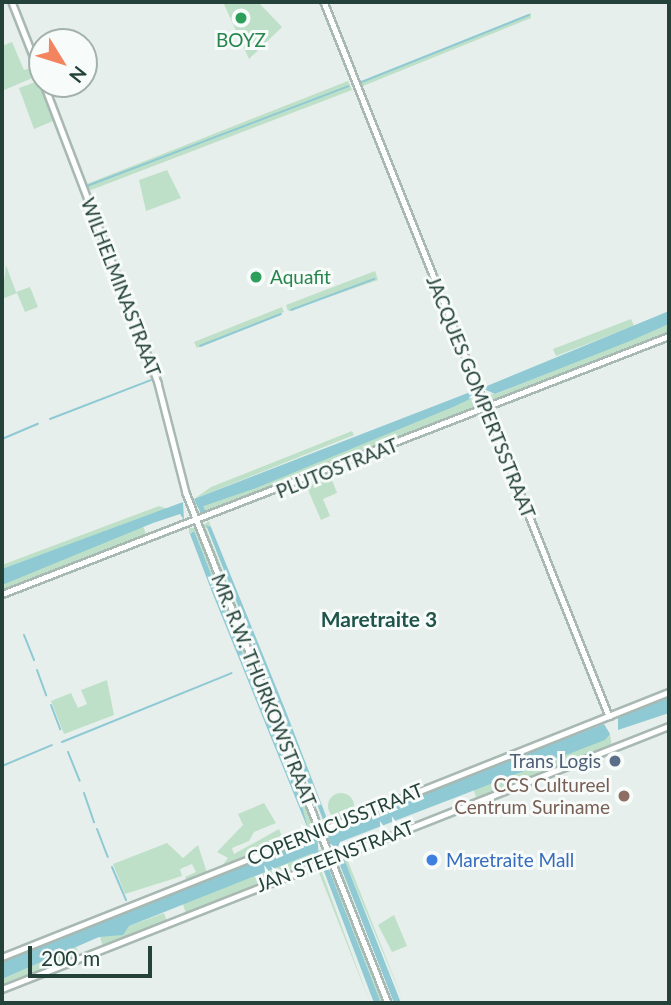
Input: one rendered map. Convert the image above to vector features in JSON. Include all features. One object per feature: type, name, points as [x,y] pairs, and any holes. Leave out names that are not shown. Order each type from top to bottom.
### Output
[{"type":"street","points":[[12,2],[28,43]]},
{"type":"street","name":"JACQUES GOMPERTSSTRAAT","points":[[324,2],[609,716]]},
{"type":"street","name":"WILHELMINASTRAAT","points":[[49,98],[159,383],[186,494]]},
{"type":"street","name":"PLUTOSTRAAT","points":[[2,594],[669,336]]},
{"type":"street","name":"MR. R.W. THURKOWSTRAAT","points":[[186,494],[388,1003]]},
{"type":"street","name":"COPERNICUSSTRAAT","points":[[2,957],[669,692]]},
{"type":"street","name":"JAN STEENSTRAAT","points":[[2,989],[669,726]]},
{"type":"green space","points":[[223,2],[258,2],[282,27],[249,59]]},
{"type":"green space","points":[[531,13],[531,18],[363,86],[359,83]]},
{"type":"green space","points":[[12,42],[24,70],[28,69],[28,80],[2,91],[2,46]]},
{"type":"green space","points":[[348,81],[352,90],[91,190],[84,185]]},
{"type":"green space","points":[[28,85],[28,98],[44,98],[53,121],[34,129],[19,88]]},
{"type":"green space","points":[[167,170],[181,198],[146,211],[139,180]]},
{"type":"green space","points":[[6,265],[16,292],[30,287],[38,307],[25,312],[17,293],[2,299]]},
{"type":"green space","points":[[375,271],[378,280],[288,311],[286,305]]},
{"type":"green space","points":[[282,307],[284,312],[197,348],[194,342]]},
{"type":"green space","points":[[631,319],[634,326],[556,356],[553,349]]},
{"type":"green space","points":[[669,324],[669,334],[488,404],[483,394],[496,394]]},
{"type":"green space","points":[[474,395],[478,409],[227,504],[229,508],[203,517],[198,508]]},
{"type":"green space","points":[[352,431],[354,435],[194,499],[211,487]]},
{"type":"green space","points":[[330,475],[337,493],[323,499],[330,516],[321,520],[305,483]]},
{"type":"green space","points":[[159,506],[168,509],[2,569],[2,565]]},
{"type":"green space","points":[[209,521],[211,527],[206,528],[321,820],[329,819],[323,824],[318,821],[214,558],[202,526]]},
{"type":"green space","points":[[143,526],[148,539],[2,593],[6,579]]},
{"type":"green space","points":[[189,528],[197,528],[315,823],[308,831],[300,798],[194,531],[189,534]]},
{"type":"green space","points":[[107,680],[114,715],[64,734],[51,701],[71,693],[78,708],[87,704],[81,690]]},
{"type":"green space","points":[[610,734],[612,747],[477,799],[473,789],[555,760]]},
{"type":"green space","points":[[341,793],[350,797],[354,806],[350,815],[341,819],[332,815],[328,806],[332,797]]},
{"type":"green space","points":[[264,803],[276,823],[254,832],[249,841],[232,848],[234,854],[279,829],[284,842],[220,868],[228,858],[217,852],[243,825],[238,814]]},
{"type":"green space","points":[[316,833],[233,870],[2,962],[2,959]]},
{"type":"green space","points":[[167,843],[183,858],[198,845],[207,873],[187,881],[185,877],[196,872],[192,864],[180,869],[182,876],[125,894],[113,864]]},
{"type":"green space","points":[[322,849],[321,860],[186,914],[183,904]]},
{"type":"green space","points":[[343,856],[347,859],[404,1003],[345,861],[339,864],[391,1003],[336,865]]},
{"type":"green space","points":[[326,862],[331,866],[385,1003],[381,1003],[328,867],[321,870],[370,1003],[318,870]]},
{"type":"green space","points":[[164,913],[167,922],[103,947],[100,937]]},
{"type":"green space","points":[[394,915],[407,946],[392,952],[378,925]]},
{"type":"green space","points":[[76,947],[80,956],[2,988],[2,979]]},
{"type":"water","points":[[669,311],[669,324],[630,341],[495,394],[482,388]]},
{"type":"water","points":[[473,391],[472,398],[453,407],[256,488],[198,508],[194,499]]},
{"type":"water","points":[[183,502],[184,520],[180,514],[153,523],[2,585],[2,569]]},
{"type":"water","points":[[206,525],[211,527],[285,709],[326,816],[324,822]]},
{"type":"water","points":[[194,531],[300,798],[308,829],[212,592],[190,534]]},
{"type":"water","points":[[669,697],[669,713],[618,730],[618,717]]},
{"type":"water","points":[[604,724],[610,734],[605,740],[340,842],[336,852],[330,846],[324,831]]},
{"type":"water","points":[[317,835],[319,858],[313,853],[129,926],[123,935],[99,937],[2,979],[2,962]]},
{"type":"water","points":[[338,860],[345,861],[401,1003],[394,1003]]},
{"type":"water","points":[[322,866],[328,867],[381,1003],[374,1003]]},
{"type":"waterway","points":[[359,83],[529,15]]},
{"type":"waterway","points":[[87,186],[349,86]]},
{"type":"waterway","points":[[291,310],[374,279]]},
{"type":"waterway","points":[[200,346],[281,314]]},
{"type":"waterway","points":[[50,419],[151,380]]},
{"type":"waterway","points":[[2,439],[38,424]]},
{"type":"waterway","points":[[199,502],[203,512]]},
{"type":"waterway","points":[[24,635],[34,660]]},
{"type":"waterway","points":[[37,670],[46,695]]},
{"type":"waterway","points":[[62,742],[232,673]]},
{"type":"waterway","points":[[51,705],[60,729]]},
{"type":"waterway","points":[[2,766],[52,745]]},
{"type":"waterway","points":[[68,752],[80,781]]},
{"type":"waterway","points":[[84,793],[94,822]]},
{"type":"waterway","points":[[97,829],[108,857]]},
{"type":"waterway","points":[[112,867],[126,900]]},
{"type":"place","name":"BOYZ","points":[[241,18]]},
{"type":"place","name":"Aquafit","points":[[256,277]]},
{"type":"place","name":"Trans Logis","points":[[615,761]]},
{"type":"place","name":"CCS Cultureel Centrum Suriname","points":[[624,796]]},
{"type":"place","name":"Maretraite Mall","points":[[432,860]]},
{"type":"district","name":"Maretraite 3","points":[[379,619]]}]
